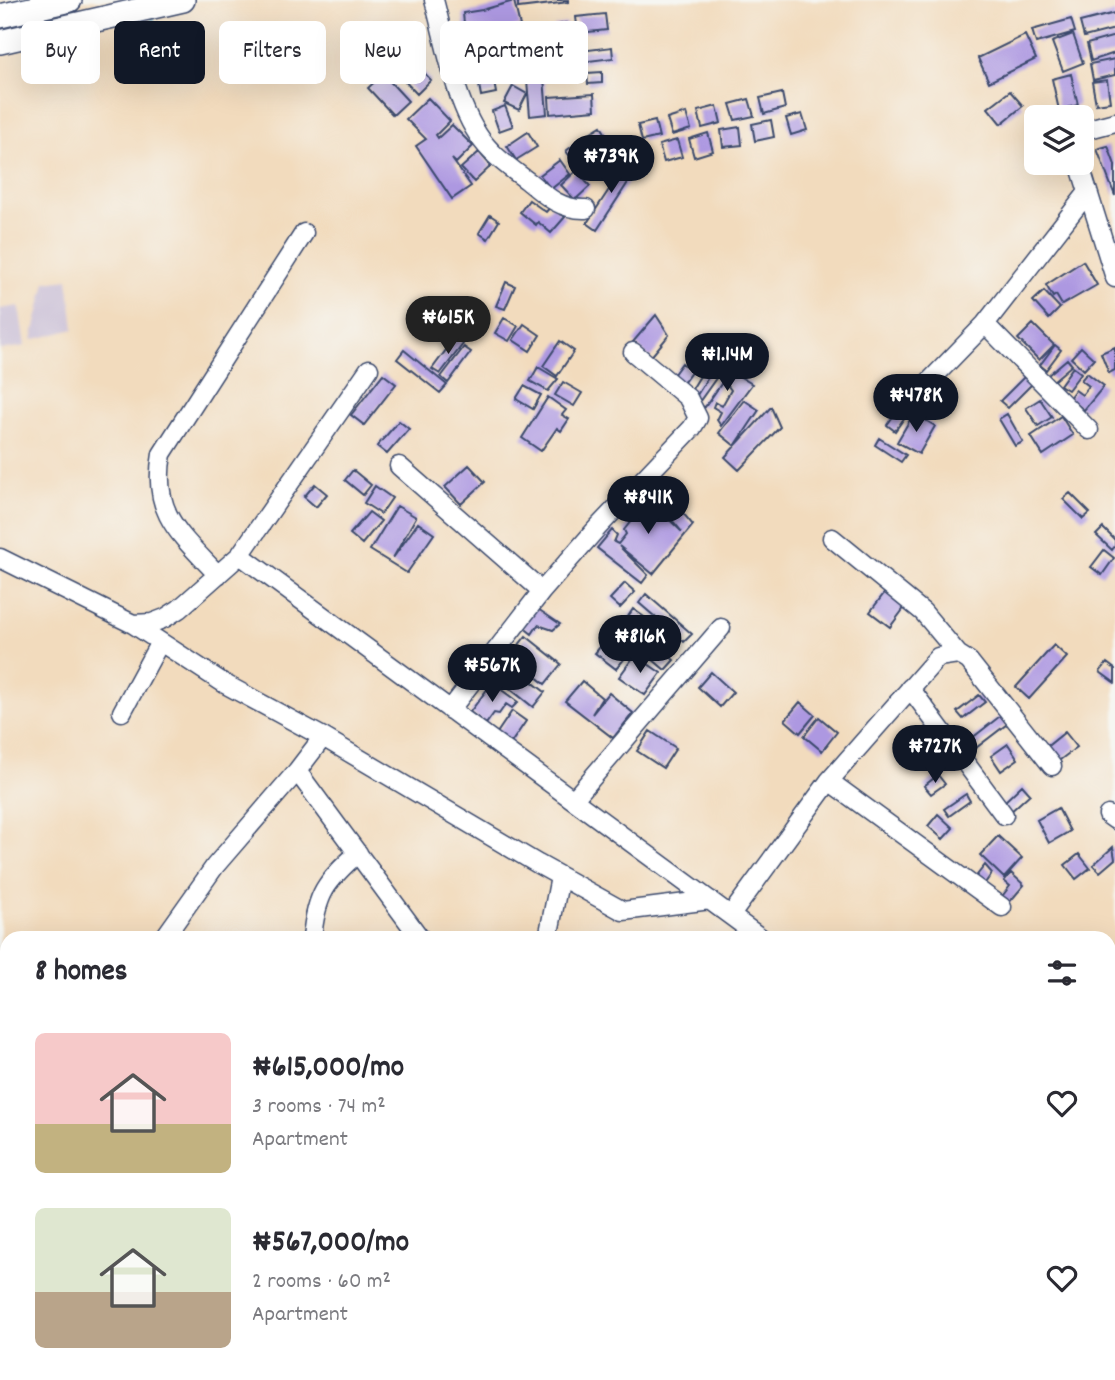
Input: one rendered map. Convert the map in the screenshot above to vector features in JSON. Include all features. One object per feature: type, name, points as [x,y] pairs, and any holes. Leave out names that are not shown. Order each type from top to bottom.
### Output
[{"type":"main road","points":[[0,16],[70,0]]},
{"type":"main road","points":[[0,42],[183,0]]},
{"type":"street","points":[[434,0],[459,94],[478,134],[490,150],[545,195],[573,209],[586,209]]},
{"type":"street","points":[[1094,127],[1115,122]]},
{"type":"street","points":[[1083,175],[1115,278]]},
{"type":"street","points":[[921,390],[985,324],[1088,191]]},
{"type":"street","points":[[218,575],[170,523],[159,488],[162,454],[304,233]]},
{"type":"street","points":[[985,324],[1089,430]]},
{"type":"street","points":[[450,710],[542,591],[598,527],[692,428],[698,418],[688,398],[633,352]]},
{"type":"street","points":[[133,624],[152,624],[165,618],[240,555],[369,369]]},
{"type":"street","points":[[399,466],[542,591]]},
{"type":"street","points":[[832,538],[923,612],[958,654],[969,661],[1052,766]]},
{"type":"street","points":[[240,555],[752,931]]},
{"type":"street","points":[[0,558],[133,624],[225,684],[323,737],[560,877],[627,911],[710,900]]},
{"type":"street","points":[[574,799],[721,628]]},
{"type":"street","points":[[122,712],[160,642]]},
{"type":"street","points":[[731,915],[829,781],[909,688],[938,657],[958,654]]},
{"type":"street","points":[[909,688],[1004,815]]},
{"type":"street","points":[[171,931],[215,866],[323,737]]},
{"type":"street","points":[[297,771],[415,931]]},
{"type":"street","points":[[829,781],[1002,907]]},
{"type":"street","points":[[313,931],[324,887],[332,876],[358,853]]},
{"type":"street","points":[[549,931],[560,877]]},
{"type":"shaded area","points":[[68,279],[74,329],[32,340],[46,282]]},
{"type":"shaded area","points":[[19,306],[25,346],[0,350],[0,309]]},
{"type":"building","points":[[518,0],[568,0],[568,2],[518,8]]},
{"type":"building","points":[[514,1],[519,21],[464,21],[463,13]]},
{"type":"building","points":[[1115,13],[1115,29],[1084,37],[1080,22]]},
{"type":"building","points":[[605,14],[607,30],[588,32],[588,21],[576,21],[576,17]]},
{"type":"building","points":[[1071,19],[1075,32],[1036,43],[1032,30]]},
{"type":"building","points":[[1073,34],[1083,63],[1063,71],[1052,42]]},
{"type":"building","points":[[1025,35],[1036,59],[989,82],[978,58]]},
{"type":"building","points":[[1115,36],[1115,53],[1091,61],[1087,44]]},
{"type":"building","points":[[612,47],[613,58],[588,61],[588,50]]},
{"type":"building","points":[[1115,59],[1115,75],[1093,80],[1090,64]]},
{"type":"building","points":[[602,72],[602,83],[588,84],[588,73]]},
{"type":"building","points":[[1071,74],[1078,105],[1058,105],[1052,79]]},
{"type":"building","points":[[426,75],[431,80],[417,94],[408,84],[426,84]]},
{"type":"building","points":[[1107,80],[1110,102],[1096,104],[1092,82]]},
{"type":"building","points":[[372,84],[392,84],[408,101],[393,115],[368,88]]},
{"type":"building","points":[[479,84],[494,84],[496,93],[481,96]]},
{"type":"building","points":[[527,84],[544,84],[547,114],[530,116]]},
{"type":"building","points":[[513,86],[527,94],[519,110],[504,103]]},
{"type":"building","points":[[1010,91],[1023,106],[1001,124],[988,108]]},
{"type":"building","points":[[782,93],[785,108],[764,114],[760,98]]},
{"type":"building","points":[[594,94],[595,110],[550,114],[549,97]]},
{"type":"building","points":[[428,98],[450,121],[436,135],[438,138],[452,125],[473,146],[456,163],[452,159],[471,186],[452,199],[416,146],[426,139],[406,119]]},
{"type":"building","points":[[749,99],[754,116],[735,120],[730,104]]},
{"type":"building","points":[[505,106],[513,126],[499,131],[492,111]]},
{"type":"building","points":[[717,106],[721,123],[702,128],[698,111]]},
{"type":"building","points":[[686,113],[691,129],[672,135],[667,119]]},
{"type":"building","points":[[802,114],[807,130],[791,135],[786,118]]},
{"type":"building","points":[[771,120],[774,137],[755,141],[752,124]]},
{"type":"building","points":[[655,121],[659,137],[642,141],[638,125]]},
{"type":"building","points":[[601,126],[620,159],[610,165],[591,132]]},
{"type":"building","points":[[740,127],[742,145],[723,147],[721,130]]},
{"type":"building","points":[[528,132],[537,147],[516,160],[507,146]]},
{"type":"building","points":[[708,133],[713,151],[694,157],[689,139]]},
{"type":"building","points":[[589,134],[603,153],[580,170],[566,151]]},
{"type":"building","points":[[677,140],[682,157],[664,162],[659,145]]},
{"type":"building","points":[[1108,146],[1115,165],[1115,196],[1097,149]]},
{"type":"building","points":[[479,152],[491,166],[474,182],[461,168]]},
{"type":"building","points":[[560,160],[570,174],[551,189],[540,175]]},
{"type":"building","points":[[625,160],[632,173],[624,177],[629,181],[597,230],[587,223],[618,176],[613,166]]},
{"type":"building","points":[[576,171],[590,186],[575,200],[561,185]]},
{"type":"building","points":[[529,200],[546,212],[552,205],[565,217],[551,233],[520,212]]},
{"type":"building","points":[[490,215],[499,221],[488,239],[479,233]]},
{"type":"building","points":[[1083,261],[1097,285],[1062,305],[1046,285]]},
{"type":"building","points":[[506,282],[515,286],[505,309],[496,306]]},
{"type":"building","points":[[1044,291],[1060,308],[1049,319],[1033,301]]},
{"type":"building","points":[[656,315],[669,335],[650,358],[633,342]]},
{"type":"building","points":[[504,318],[518,326],[509,341],[495,333]]},
{"type":"building","points":[[524,324],[540,335],[530,351],[513,340]]},
{"type":"building","points":[[1033,324],[1054,345],[1039,360],[1018,339]]},
{"type":"building","points":[[455,338],[463,344],[440,374],[432,369]]},
{"type":"building","points":[[560,341],[574,351],[557,376],[543,366]]},
{"type":"building","points":[[1055,345],[1061,350],[1046,370],[1040,365]]},
{"type":"building","points":[[464,347],[471,352],[448,383],[441,377]]},
{"type":"building","points":[[1081,347],[1094,359],[1084,370],[1071,358]]},
{"type":"building","points":[[1115,347],[1115,370],[1109,373],[1101,353]]},
{"type":"building","points":[[404,350],[447,385],[440,393],[397,359]]},
{"type":"building","points":[[716,350],[721,357],[695,398],[689,394]]},
{"type":"building","points":[[1067,359],[1072,365],[1053,381],[1048,375]]},
{"type":"building","points":[[682,363],[692,371],[681,386],[671,378]]},
{"type":"building","points":[[538,367],[558,379],[548,391],[530,381]]},
{"type":"building","points":[[724,367],[752,384],[721,426],[717,420],[721,412],[713,407],[715,402],[722,406],[731,390],[725,382],[730,371],[705,407],[697,405]]},
{"type":"building","points":[[1073,367],[1081,373],[1068,390],[1060,385]]},
{"type":"building","points":[[1087,373],[1104,386],[1084,410],[1069,398],[1075,390],[1082,395],[1089,386],[1081,380]]},
{"type":"building","points":[[383,374],[396,384],[364,425],[351,415]]},
{"type":"building","points":[[1025,376],[1033,383],[1008,408],[1000,401]]},
{"type":"building","points":[[563,382],[582,393],[574,406],[555,395]]},
{"type":"building","points":[[524,386],[541,395],[533,409],[516,399]]},
{"type":"building","points":[[548,397],[566,410],[562,415],[569,419],[561,431],[557,428],[541,451],[522,438]]},
{"type":"building","points":[[1040,399],[1052,417],[1038,426],[1026,408]]},
{"type":"building","points":[[744,400],[759,410],[735,446],[719,433]]},
{"type":"building","points":[[904,401],[912,407],[895,431],[887,425]]},
{"type":"building","points":[[771,407],[780,427],[739,470],[725,457]]},
{"type":"building","points":[[914,413],[935,426],[919,454],[897,442]]},
{"type":"building","points":[[1007,414],[1023,442],[1015,446],[999,419]]},
{"type":"building","points":[[1061,416],[1073,435],[1043,455],[1031,436]]},
{"type":"building","points":[[399,421],[409,429],[387,454],[377,446]]},
{"type":"building","points":[[879,438],[906,455],[901,462],[875,445]]},
{"type":"building","points":[[469,465],[485,482],[461,504],[445,487]]},
{"type":"building","points":[[353,470],[371,485],[363,495],[345,480]]},
{"type":"building","points":[[315,484],[327,494],[316,507],[304,497]]},
{"type":"building","points":[[375,486],[392,498],[381,514],[364,503]]},
{"type":"building","points":[[661,487],[693,525],[653,574],[619,546],[648,575],[642,583],[597,548],[612,530],[617,535],[614,542],[618,544],[626,534],[624,530],[635,516],[628,511],[633,504],[639,509],[647,498],[682,532],[651,495]]},
{"type":"building","points":[[1070,493],[1090,513],[1083,519],[1063,499]]},
{"type":"building","points":[[397,506],[416,517],[393,558],[418,523],[434,534],[407,573],[370,550]]},
{"type":"building","points":[[369,512],[381,521],[362,544],[350,534]]},
{"type":"building","points":[[1103,528],[1115,540],[1112,550],[1096,535]]},
{"type":"building","points":[[1104,550],[1114,558],[1102,575],[1091,567]]},
{"type":"building","points":[[625,583],[635,592],[620,608],[610,599]]},
{"type":"building","points":[[886,591],[905,607],[890,627],[870,612]]},
{"type":"building","points":[[646,594],[692,634],[684,642],[639,603]]},
{"type":"building","points":[[535,607],[560,624],[553,630],[538,625],[532,634],[522,626]]},
{"type":"building","points":[[633,609],[675,639],[669,648],[627,618]]},
{"type":"building","points":[[624,618],[674,660],[665,670],[616,628]]},
{"type":"building","points":[[526,636],[561,664],[545,684],[515,660],[523,650],[518,646]]},
{"type":"building","points":[[609,636],[630,652],[616,669],[595,653]]},
{"type":"building","points":[[1054,645],[1067,657],[1029,699],[1016,687]]},
{"type":"building","points":[[635,655],[661,673],[645,695],[619,677]]},
{"type":"building","points":[[1107,663],[1115,669],[1115,683],[1100,672]]},
{"type":"building","points":[[509,664],[545,692],[533,707],[498,679]]},
{"type":"building","points":[[711,672],[733,692],[720,707],[698,687]]},
{"type":"building","points":[[582,681],[602,698],[592,714],[609,693],[633,713],[613,738],[565,701]]},
{"type":"building","points":[[492,683],[518,702],[512,708],[506,704],[499,714],[494,713],[486,724],[470,712]]},
{"type":"building","points":[[979,695],[985,702],[963,719],[957,712]]},
{"type":"building","points":[[800,702],[815,715],[800,733],[785,720]]},
{"type":"building","points":[[512,711],[526,721],[511,743],[497,733]]},
{"type":"building","points":[[1004,713],[1011,721],[968,754],[962,746]]},
{"type":"building","points":[[819,717],[837,732],[822,751],[804,736]]},
{"type":"building","points":[[650,731],[676,748],[663,768],[637,751]]},
{"type":"building","points":[[1065,732],[1077,747],[1056,763],[1044,749]]},
{"type":"building","points":[[1008,744],[1018,759],[1001,771],[991,756]]},
{"type":"building","points":[[938,775],[945,784],[931,794],[924,786]]},
{"type":"building","points":[[1022,785],[1030,794],[1009,813],[1001,805]]},
{"type":"building","points":[[966,794],[970,801],[949,816],[944,809]]},
{"type":"building","points":[[1058,808],[1070,831],[1049,843],[1037,820]]},
{"type":"building","points":[[938,814],[953,828],[943,839],[928,826]]},
{"type":"building","points":[[998,836],[1022,858],[1004,878],[980,855]]},
{"type":"building","points":[[1113,847],[1115,859],[1100,872],[1093,865]]},
{"type":"building","points":[[1079,854],[1090,868],[1076,879],[1065,865]]},
{"type":"building","points":[[985,865],[992,873],[983,886],[974,879]]},
{"type":"building","points":[[1011,873],[1024,885],[1008,904],[1000,899],[1010,886],[1004,881]]},
{"type":"waterway","points":[[152,16],[153,21]]}]
